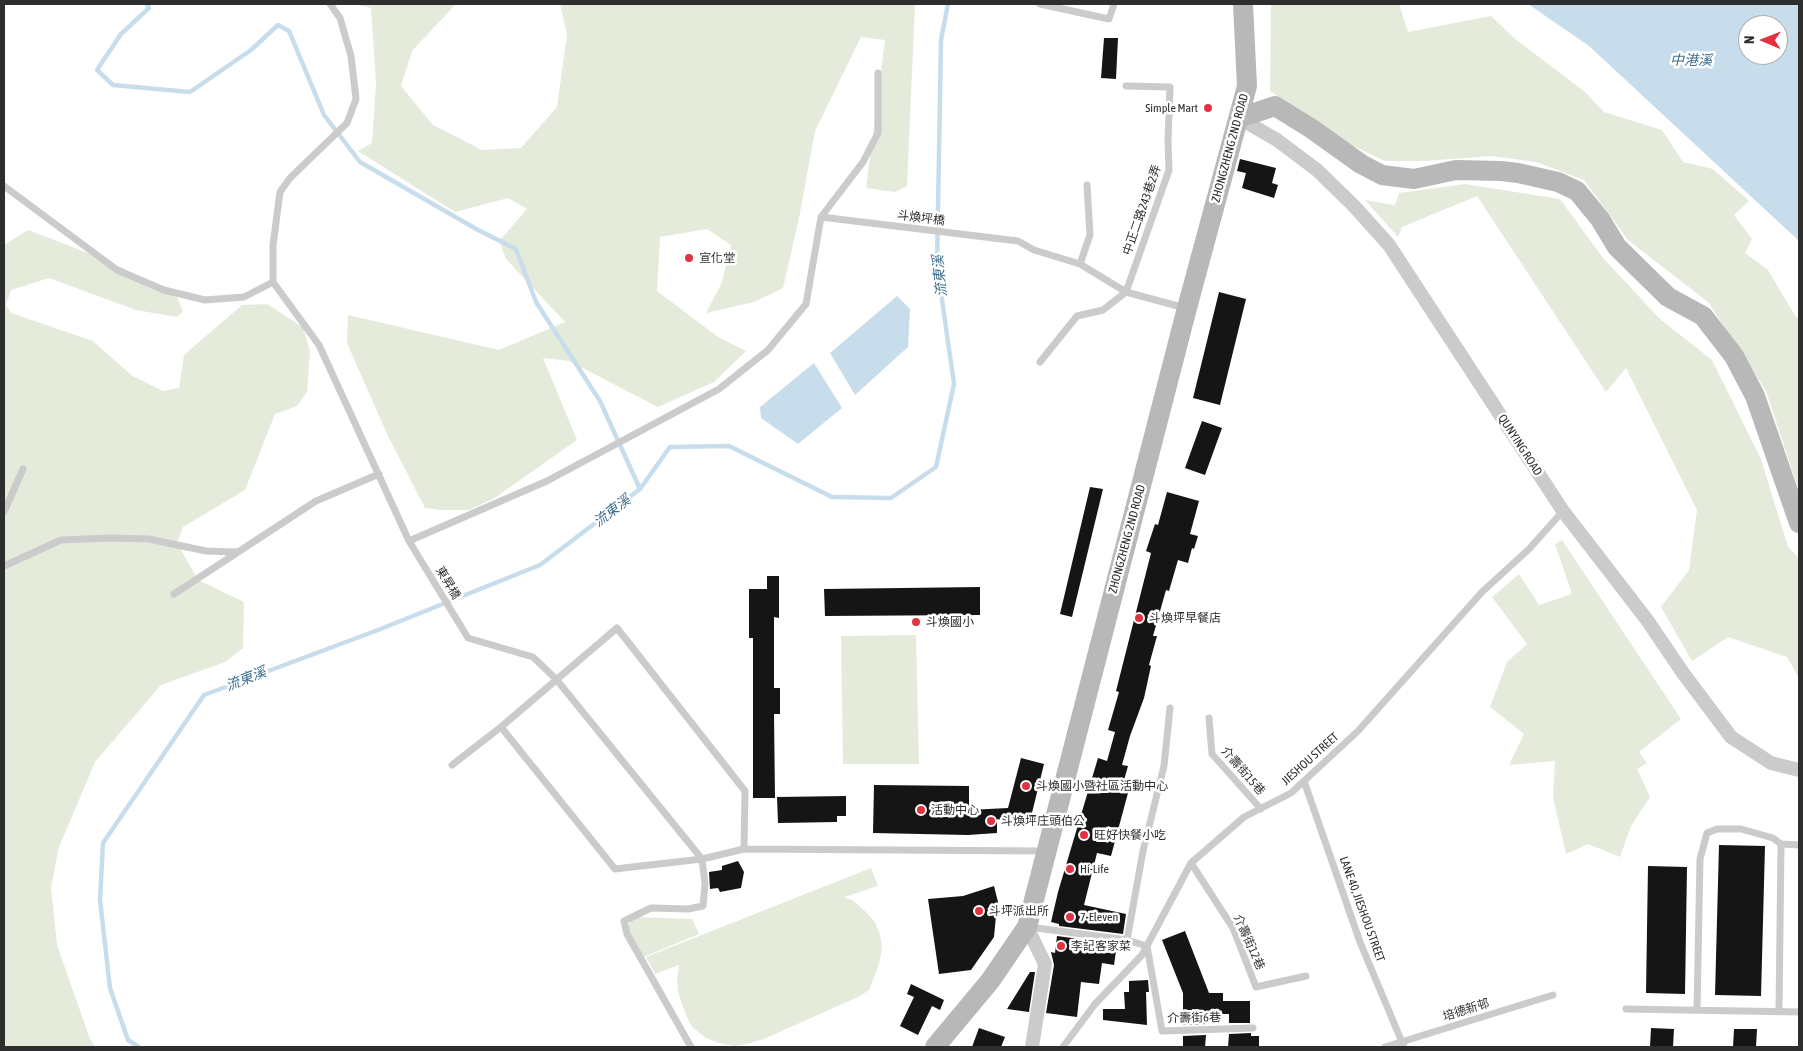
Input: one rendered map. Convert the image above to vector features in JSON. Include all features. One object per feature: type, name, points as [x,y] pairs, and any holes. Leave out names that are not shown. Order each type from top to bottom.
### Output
[{"type":"main road","name":"ZHONGZHENG 2ND ROAD","points":[[935,1047],[990,981],[1027,927],[1187,308],[1247,86],[1243,4]]},
{"type":"main road","points":[[1239,118],[1275,106],[1312,129],[1361,164],[1382,175],[1414,179],[1456,170],[1501,171],[1558,182],[1577,191],[1600,219],[1617,247],[1668,297],[1703,316],[1734,356],[1755,396],[1799,523]]},
{"type":"street","name":"QUNYING ROAD","points":[[1239,118],[1277,140],[1317,170],[1354,206],[1389,245],[1563,511],[1647,620],[1683,673],[1731,736],[1771,763],[1799,770]]},
{"type":"street","points":[[1027,927],[1045,964],[1032,1047]]},
{"type":"lane","points":[[4,186],[118,270],[164,290],[205,300],[244,297],[273,282],[272,245],[280,192],[290,178],[347,123],[356,98],[351,56],[340,18],[330,4]]},
{"type":"lane","points":[[1040,4],[1109,20],[1114,4]]},
{"type":"lane","points":[[409,541],[548,481],[710,394],[726,384],[768,350],[806,304],[821,217],[863,162],[878,133],[878,73]]},
{"type":"lane","name":"中正二路243巷2弄","points":[[1126,86],[1170,87],[1168,140],[1170,170],[1154,208],[1126,292]]},
{"type":"lane","points":[[1080,264],[1090,235],[1087,185]]},
{"type":"lane","name":"斗煥坪橋","points":[[821,217],[1018,241],[1034,250],[1080,264],[1126,292],[1187,308]]},
{"type":"lane","name":"東昇橋","points":[[273,282],[319,345],[409,541],[468,638],[533,657],[556,679]]},
{"type":"lane","points":[[1040,362],[1077,316],[1103,310],[1126,292]]},
{"type":"lane","points":[[4,512],[24,470]]},
{"type":"lane","points":[[174,594],[316,501],[379,474]]},
{"type":"lane","name":"JIESHOU STREET","points":[[1063,1047],[1095,1004],[1142,955],[1191,863],[1244,817],[1291,793],[1358,731],[1482,592],[1529,549],[1563,511]]},
{"type":"lane","points":[[4,566],[61,540],[149,539],[206,551],[237,552]]},
{"type":"lane","points":[[452,765],[501,727],[617,628],[745,791],[744,849]]},
{"type":"lane","points":[[556,679],[702,858],[705,884],[703,906],[688,909],[651,908],[624,921],[627,934],[691,1047]]},
{"type":"lane","points":[[1127,940],[1143,851],[1164,766],[1170,708]]},
{"type":"lane","name":"介壽街15巷","points":[[1209,718],[1212,754],[1261,809]]},
{"type":"lane","points":[[501,727],[615,869],[702,858],[744,849],[1046,851]]},
{"type":"lane","name":"LANE 40, JIESHOU STREET","points":[[1304,781],[1360,942],[1403,1045]]},
{"type":"lane","points":[[1697,1010],[1700,859],[1708,833],[1717,829],[1741,829],[1774,838],[1781,844],[1799,845]]},
{"type":"lane","points":[[1779,1012],[1781,844]]},
{"type":"lane","name":"介壽街12巷","points":[[1191,863],[1233,928],[1256,987],[1306,976]]},
{"type":"lane","points":[[1027,927],[1127,940],[1147,946]]},
{"type":"lane","name":"介壽街6巷","points":[[1147,946],[1162,1031],[1252,1028]]},
{"type":"lane","name":"培德新邨","points":[[1385,1047],[1403,1045],[1553,995]]},
{"type":"lane","points":[[1626,1009],[1799,1012]]},
{"type":"green space","points":[[355,4],[456,4],[412,51],[401,86],[433,125],[482,150],[521,148],[557,107],[567,35],[560,4],[915,4],[907,186],[895,192],[866,188],[885,40],[861,37],[815,131],[799,218],[783,288],[754,302],[706,313],[722,282],[731,245],[707,229],[660,237],[657,291],[718,337],[746,351],[714,382],[658,407],[569,361],[543,358],[577,440],[493,499],[469,510],[425,508],[388,436],[347,343],[348,315],[499,350],[565,322],[506,259],[499,241],[527,209],[508,198],[455,212],[358,151],[372,143],[376,84],[371,8]]},
{"type":"green space","points":[[1271,4],[1399,4],[1408,32],[1491,16],[1514,38],[1585,92],[1604,112],[1662,130],[1683,162],[1713,169],[1749,201],[1734,215],[1752,239],[1745,253],[1768,270],[1799,320],[1799,491],[1766,391],[1708,302],[1628,240],[1584,180],[1536,162],[1491,156],[1426,161],[1385,161],[1343,141],[1270,91]]},
{"type":"green space","points":[[1465,184],[1560,199],[1603,258],[1660,319],[1712,360],[1761,459],[1788,547],[1799,558],[1799,678],[1787,657],[1728,637],[1692,661],[1661,607],[1689,570],[1697,510],[1626,368],[1606,392],[1477,196],[1402,227],[1398,237],[1365,200],[1395,205],[1399,193]]},
{"type":"green space","points":[[28,230],[109,261],[177,297],[183,311],[177,317],[136,310],[49,278],[11,290],[6,305],[11,313],[93,341],[131,375],[163,391],[179,388],[184,355],[242,305],[267,304],[303,327],[310,351],[307,392],[297,406],[275,414],[245,490],[183,527],[177,543],[198,580],[244,602],[243,648],[225,662],[161,685],[95,762],[59,847],[51,887],[57,945],[90,1039],[95,1047],[4,1047],[4,245]]},
{"type":"green space","points":[[1562,540],[1681,719],[1639,752],[1647,763],[1637,769],[1650,797],[1631,826],[1620,857],[1588,844],[1566,854],[1553,797],[1555,761],[1509,765],[1524,734],[1490,707],[1507,662],[1527,644],[1492,597],[1519,574],[1539,605],[1572,594],[1555,544]]},
{"type":"green space","points":[[916,635],[919,764],[843,764],[841,636]]},
{"type":"green space","points":[[871,868],[878,886],[844,897],[854,901],[867,913],[874,921],[880,934],[882,949],[879,964],[869,990],[860,996],[764,1039],[734,1046],[706,1038],[692,1027],[686,1015],[678,992],[679,965],[655,974],[646,957]]},
{"type":"green space","points":[[633,917],[692,919],[699,934],[641,958],[627,928]]},
{"type":"water","name":"中港溪","points":[[1528,4],[1799,4],[1799,241],[1589,46]]},
{"type":"water","points":[[897,296],[910,309],[908,347],[855,395],[830,353]]},
{"type":"water","points":[[814,363],[842,408],[798,444],[761,418],[760,407]]},
{"type":"building","points":[[1104,38],[1118,38],[1116,79],[1101,78]]},
{"type":"building","points":[[1240,159],[1276,168],[1272,183],[1278,185],[1274,198],[1242,188],[1246,173],[1237,171]]},
{"type":"building","points":[[1219,292],[1246,299],[1220,405],[1193,398]]},
{"type":"building","points":[[1202,421],[1222,428],[1205,475],[1185,468]]},
{"type":"building","points":[[1090,487],[1103,489],[1072,617],[1060,614]]},
{"type":"building","points":[[1167,492],[1199,501],[1190,534],[1198,536],[1188,563],[1178,560],[1169,591],[1166,590],[1153,636],[1157,636],[1149,665],[1151,666],[1144,698],[1122,765],[1128,766],[1121,791],[1128,793],[1111,856],[1097,853],[1084,905],[1126,914],[1123,934],[1059,926],[1059,924],[1051,922],[1058,892],[1098,758],[1107,761],[1115,732],[1108,730],[1119,692],[1116,691],[1151,553],[1146,551],[1155,524],[1158,525]]},
{"type":"building","points":[[767,576],[779,576],[779,618],[774,617],[774,688],[780,688],[780,714],[774,714],[775,798],[753,798],[753,638],[749,638],[749,589],[767,589]]},
{"type":"building","points":[[980,587],[980,615],[825,616],[824,589]]},
{"type":"building","name":"活動中心","points":[[1021,758],[1044,764],[1030,821],[1021,819],[1020,825],[997,819],[997,833],[968,835],[873,833],[874,785],[969,786],[969,810],[1008,808]]},
{"type":"building","points":[[846,796],[846,816],[837,816],[837,822],[778,823],[777,797]]},
{"type":"building","points":[[1719,845],[1765,846],[1761,996],[1715,995]]},
{"type":"building","points":[[738,861],[744,872],[741,888],[720,892],[718,888],[710,889],[709,872],[722,870],[722,866]]},
{"type":"building","points":[[1648,866],[1687,867],[1685,994],[1646,993]]},
{"type":"building","points":[[994,886],[1001,914],[996,916],[994,937],[971,970],[939,974],[928,899],[963,896]]},
{"type":"building","points":[[1185,931],[1209,993],[1223,993],[1223,1001],[1250,1001],[1250,1023],[1229,1023],[1229,1014],[1206,1014],[1206,1024],[1183,1025],[1183,993],[1162,940]]},
{"type":"building","points":[[1057,936],[1117,944],[1114,965],[1102,963],[1099,984],[1081,982],[1077,1017],[1046,1013],[1054,965],[1051,952],[1055,953]]},
{"type":"building","points":[[1030,972],[1035,972],[1029,1012],[1007,1009]]},
{"type":"building","points":[[1148,980],[1149,992],[1146,992],[1147,1025],[1103,1020],[1103,1009],[1125,1009],[1124,992],[1129,992],[1129,981]]},
{"type":"building","points":[[911,984],[944,1000],[940,1010],[932,1006],[918,1035],[900,1026],[914,997],[907,994]]},
{"type":"building","points":[[979,1028],[1005,1037],[1001,1047],[972,1047]]},
{"type":"building","points":[[1651,1028],[1674,1029],[1673,1047],[1650,1047]]},
{"type":"building","points":[[1734,1029],[1757,1029],[1756,1047],[1733,1047]]},
{"type":"building","points":[[1251,1033],[1251,1036],[1259,1036],[1259,1047],[1228,1047],[1229,1034]]},
{"type":"building","points":[[1206,1035],[1205,1047],[1183,1047],[1183,1036]]},
{"type":"waterway","points":[[147,4],[149,8],[121,34],[97,70],[113,85],[190,92],[251,50],[278,25],[289,31],[324,115],[360,162],[478,230],[516,249],[536,302],[600,401],[640,489]]},
{"type":"waterway","name":"流東溪","points":[[139,1047],[128,1040],[110,988],[100,900],[103,843],[204,695],[378,630],[540,565],[640,489],[670,447],[729,446],[832,497],[891,498],[936,467],[954,384],[937,265],[941,40],[948,4]]},
{"type":"place","name":"Simple Mart","points":[[1208,108]]},
{"type":"place","name":"宣化堂","points":[[689,258]]},
{"type":"place","name":"斗煥坪早餐店","points":[[1139,618]]},
{"type":"place","name":"斗煥國小","points":[[916,622]]},
{"type":"place","name":"斗煥國小暨社區活動中心","points":[[1026,786]]},
{"type":"place","name":"活動中心","points":[[921,810]]},
{"type":"place","name":"斗煥坪庄頭伯公","points":[[991,821]]},
{"type":"place","name":"旺好快餐小吃","points":[[1084,835]]},
{"type":"place","name":"Hi-Life","points":[[1070,869]]},
{"type":"place","name":"斗坪派出所","points":[[979,911]]},
{"type":"place","name":"7-Eleven","points":[[1070,917]]},
{"type":"place","name":"李記客家菜","points":[[1061,946]]}]
